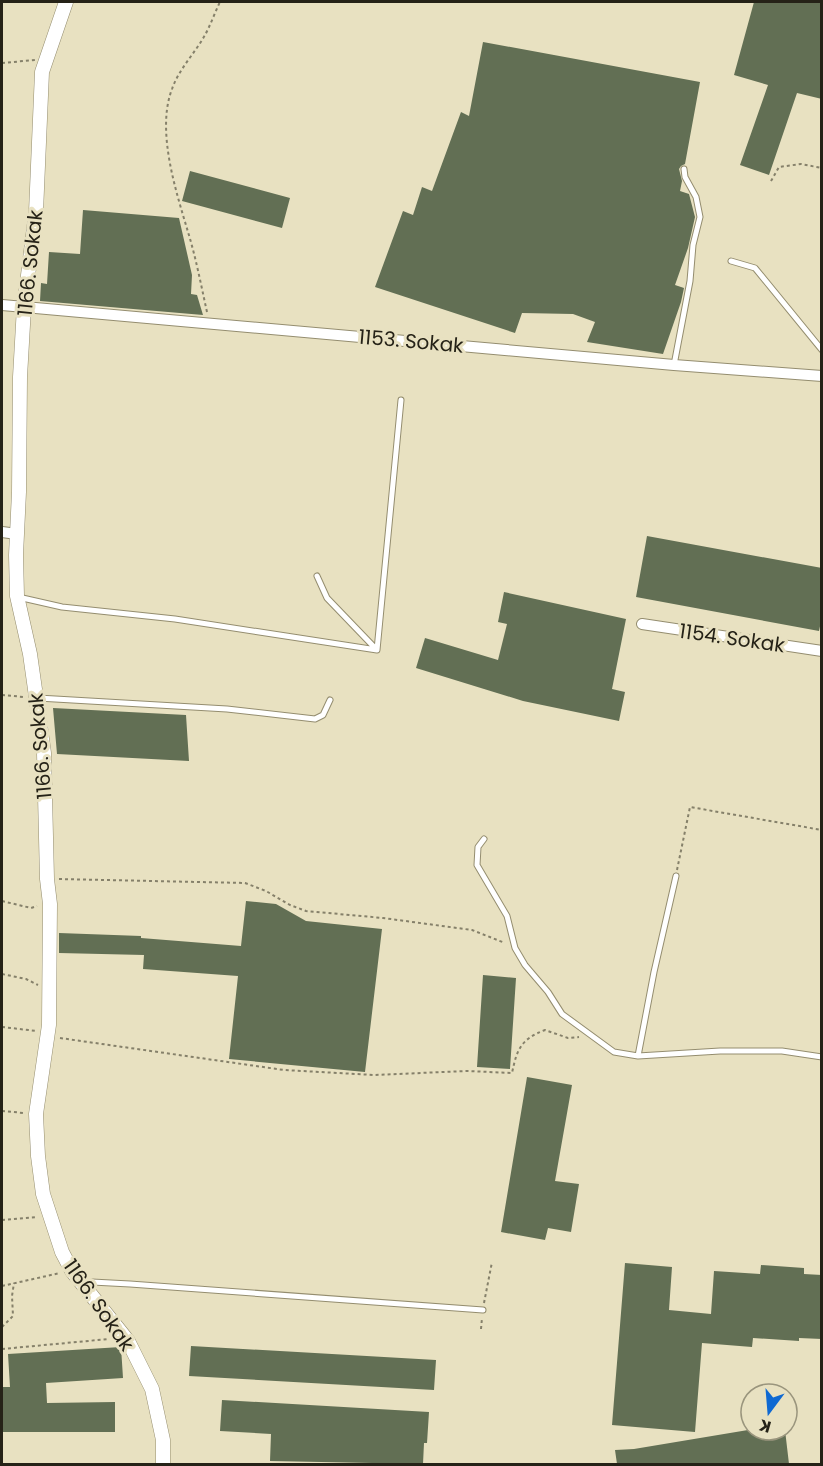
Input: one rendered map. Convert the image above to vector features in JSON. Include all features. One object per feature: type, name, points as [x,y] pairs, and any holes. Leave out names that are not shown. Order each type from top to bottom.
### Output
[{"type":"street","name":"1166. Sokak","points":[[66,2],[42,72],[36,212],[24,307],[17,534],[17,596],[30,654],[44,753],[47,879],[50,904],[47,1036],[36,1114],[39,1166],[49,1216],[72,1271],[124,1336],[152,1389],[163,1440],[163,1464]]},
{"type":"street","name":"1153. Sokak","points":[[2,304],[674,365],[822,375]]},
{"type":"street","points":[[2,532],[17,534]]},
{"type":"street","name":"1154. Sokak","points":[[642,624],[822,651]]},
{"type":"lane","points":[[674,365],[690,281],[693,245],[700,217],[696,197],[685,177],[684,169]]},
{"type":"lane","points":[[731,261],[755,268],[822,350]]},
{"type":"lane","points":[[377,650],[401,400]]},
{"type":"lane","points":[[317,576],[327,598],[377,650]]},
{"type":"lane","points":[[17,596],[62,608],[175,619],[377,650]]},
{"type":"lane","points":[[36,698],[227,709],[315,719],[324,715],[330,700]]},
{"type":"lane","points":[[484,839],[478,847],[477,865],[507,916],[515,948],[525,965],[548,992],[562,1014],[614,1052],[638,1056],[720,1051],[782,1051],[822,1057]]},
{"type":"lane","points":[[638,1056],[676,876]]},
{"type":"lane","points":[[83,1284],[92,1282],[130,1284],[483,1310]]},
{"type":"path","points":[[209,323],[176,194],[169,158],[166,113],[172,89],[186,62],[205,35],[220,2]]},
{"type":"path","points":[[2,63],[46,58]]},
{"type":"path","points":[[771,181],[779,167],[801,164],[822,168]]},
{"type":"path","points":[[2,695],[36,698]]},
{"type":"path","points":[[676,876],[690,807],[822,830]]},
{"type":"path","points":[[47,879],[245,883],[266,891],[290,906],[306,911],[383,918],[426,926],[472,930],[515,948]]},
{"type":"path","points":[[2,901],[31,908],[50,904]]},
{"type":"path","points":[[2,975],[26,979],[48,990]]},
{"type":"path","points":[[2,1027],[35,1030],[47,1036],[284,1070],[374,1075],[467,1071],[512,1073],[516,1055],[523,1041],[533,1034],[545,1030],[568,1038],[590,1036]]},
{"type":"path","points":[[2,1111],[36,1114]]},
{"type":"path","points":[[2,1220],[49,1216]]},
{"type":"path","points":[[481,1329],[492,1262]]},
{"type":"path","points":[[2,1286],[72,1271]]},
{"type":"path","points":[[2,1327],[13,1316],[14,1283]]},
{"type":"path","points":[[2,1349],[124,1336]]},
{"type":"building","points":[[754,2],[822,2],[822,99],[797,93],[769,175],[740,165],[768,85],[734,75]]},
{"type":"building","points":[[483,42],[700,82],[685,164],[679,169],[682,181],[680,191],[689,194],[695,217],[688,248],[675,285],[684,288],[681,302],[663,354],[587,342],[595,322],[573,314],[522,313],[515,333],[375,287],[403,211],[413,215],[422,187],[432,191],[461,112],[469,116]]},
{"type":"building","points":[[190,171],[290,198],[282,228],[182,201]]},
{"type":"building","points":[[83,210],[179,218],[192,275],[191,294],[197,295],[203,315],[40,301],[41,283],[47,284],[49,252],[80,254]]},
{"type":"building","points":[[647,536],[822,568],[822,617],[819,631],[636,597]]},
{"type":"building","points":[[504,592],[626,619],[612,689],[625,692],[619,721],[523,701],[416,668],[425,638],[498,660],[507,624],[498,622]]},
{"type":"building","points":[[53,708],[186,715],[189,761],[57,754]]},
{"type":"building","points":[[246,901],[276,904],[306,921],[382,929],[365,1072],[229,1059],[238,976],[143,969],[144,955],[59,953],[59,933],[141,936],[141,938],[241,946]]},
{"type":"building","points":[[483,975],[516,978],[510,1069],[477,1067]]},
{"type":"building","points":[[527,1077],[572,1085],[555,1181],[579,1184],[571,1232],[548,1228],[545,1240],[501,1232]]},
{"type":"building","points":[[625,1263],[672,1267],[669,1310],[711,1314],[714,1271],[760,1274],[761,1265],[804,1268],[804,1274],[822,1275],[822,1339],[799,1338],[799,1341],[753,1338],[752,1347],[702,1343],[695,1432],[612,1425]]},
{"type":"building","points":[[191,1346],[436,1360],[434,1390],[189,1376]]},
{"type":"building","points":[[121,1347],[123,1378],[46,1383],[47,1403],[115,1402],[115,1432],[2,1432],[2,1387],[10,1387],[8,1354]]},
{"type":"building","points":[[222,1400],[429,1412],[423,1464],[270,1461],[271,1434],[220,1431]]},
{"type":"building","points":[[739,1432],[739,1442],[786,1442],[789,1464],[617,1464],[615,1450],[634,1449]]}]
